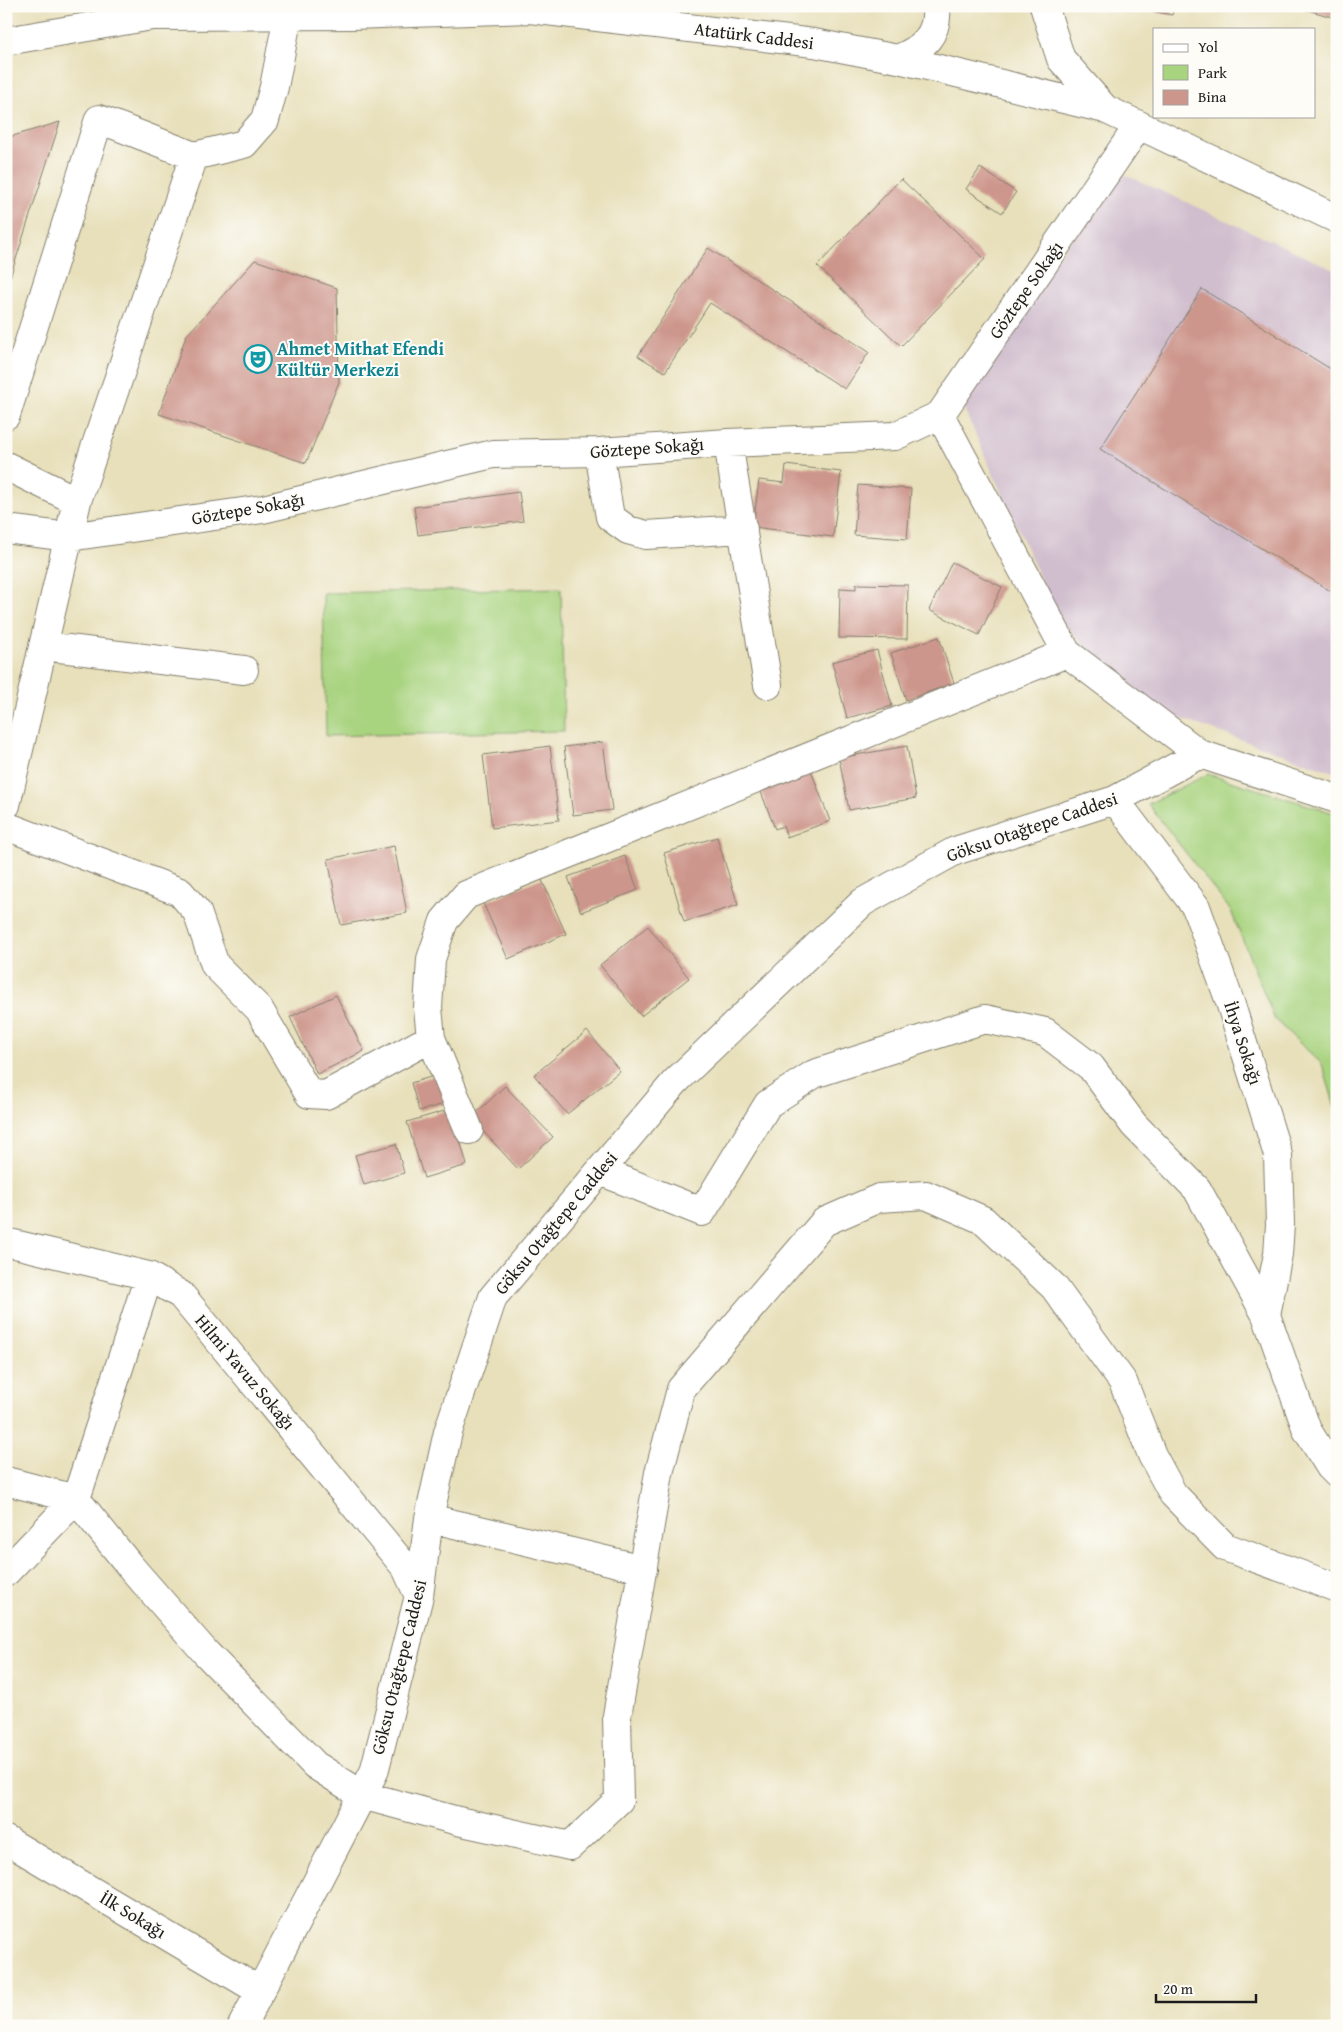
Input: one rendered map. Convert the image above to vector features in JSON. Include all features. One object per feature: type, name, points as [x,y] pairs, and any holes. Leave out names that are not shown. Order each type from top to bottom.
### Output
[{"type":"street","points":[[898,59],[913,53],[924,45],[933,30],[937,15],[936,6]]},
{"type":"street","points":[[1044,6],[1061,59],[1105,109],[1337,219]]},
{"type":"street","name":"Atatürk Caddesi","points":[[6,41],[152,16],[351,15],[530,9],[814,43],[898,59],[1105,109]]},
{"type":"street","points":[[6,415],[99,119],[194,156],[244,144],[265,120],[274,87],[288,15]]},
{"type":"street","name":"Göztepe Sokağı","points":[[6,530],[69,537],[263,509],[493,454],[599,452],[728,443],[895,436],[940,415],[1139,125]]},
{"type":"street","points":[[6,805],[77,501],[194,156]]},
{"type":"street","points":[[940,415],[1067,653],[1200,754],[1337,799]]},
{"type":"street","points":[[728,443],[768,685]]},
{"type":"street","points":[[599,452],[610,517],[628,530],[646,535],[743,529]]},
{"type":"street","points":[[6,466],[77,501]]},
{"type":"street","points":[[43,646],[244,670]]},
{"type":"street","points":[[469,1130],[431,1038],[428,1008],[431,959],[444,921],[466,895],[1067,653]]},
{"type":"street","name":"Göksu Otağtepe Caddesi","points":[[242,2026],[374,1772],[419,1596],[429,1518],[448,1432],[493,1297],[675,1082],[863,902],[955,851],[1115,800],[1200,754]]},
{"type":"street","name":"İhya Sokağı","points":[[1115,800],[1196,908],[1230,1002],[1278,1154],[1280,1225],[1278,1254],[1266,1315]]},
{"type":"street","points":[[6,826],[180,892],[197,912],[215,964],[259,1009],[309,1094],[326,1095],[431,1038]]},
{"type":"street","points":[[600,1171],[702,1212],[768,1104],[814,1074],[984,1020],[1045,1032],[1091,1067],[1134,1124],[1197,1188],[1266,1315],[1307,1430],[1335,1464]]},
{"type":"street","points":[[6,1481],[76,1499],[130,1566],[206,1653],[315,1765],[362,1795],[458,1821],[570,1846],[619,1800],[616,1716],[659,1473],[681,1389],[824,1222],[879,1198],[926,1195],[983,1220],[1054,1287],[1124,1382],[1152,1455],[1173,1494],[1225,1547],[1337,1588]]},
{"type":"street","name":"Hilmi Yavuz Sokağı","points":[[6,1242],[149,1276],[181,1295],[406,1568],[419,1596]]},
{"type":"street","points":[[6,1572],[76,1499],[149,1276]]},
{"type":"street","points":[[429,1518],[643,1569]]},
{"type":"street","name":"İlk Sokağı","points":[[6,1840],[260,1991]]},
{"type":"shaded area","points":[[1122,173],[1337,271],[1337,773],[1147,707],[1059,620],[956,391]]},
{"type":"green space","points":[[561,588],[564,731],[326,736],[323,593]]},
{"type":"green space","points":[[1208,774],[1337,814],[1337,1113],[1322,1064],[1275,1020],[1231,911],[1148,804]]},
{"type":"building","points":[[1125,6],[1174,6],[1172,15]]},
{"type":"building","points":[[1294,6],[1335,6],[1332,17]]},
{"type":"building","points":[[60,122],[7,287],[6,287],[6,138]]},
{"type":"building","points":[[980,168],[1016,192],[1002,213],[966,189]]},
{"type":"building","points":[[901,179],[985,259],[901,346],[817,266]]},
{"type":"building","points":[[708,248],[869,352],[845,389],[710,303],[665,372],[638,356]]},
{"type":"building","name":"Ahmet Mithat Efendi Kültür Merkezi","points":[[255,260],[337,288],[339,382],[306,463],[159,414],[186,336]]},
{"type":"building","points":[[1202,289],[1337,373],[1337,595],[1100,449]]},
{"type":"building","points":[[786,465],[841,472],[833,537],[753,527],[759,480],[784,483]]},
{"type":"building","points":[[858,485],[911,489],[907,539],[854,535]]},
{"type":"building","points":[[519,492],[523,521],[418,535],[414,507]]},
{"type":"building","points":[[952,562],[1002,587],[979,635],[929,610]]},
{"type":"building","points":[[856,584],[908,585],[907,639],[839,638],[840,588],[856,589]]},
{"type":"building","points":[[939,637],[954,683],[906,700],[891,653]]},
{"type":"building","points":[[877,650],[892,706],[847,718],[832,662]]},
{"type":"building","points":[[603,742],[612,810],[573,815],[564,747]]},
{"type":"building","points":[[550,746],[559,820],[492,828],[483,755]]},
{"type":"building","points":[[907,746],[916,798],[849,810],[839,758]]},
{"type":"building","points":[[809,765],[830,821],[787,837],[783,826],[775,829],[758,784]]},
{"type":"building","points":[[717,837],[738,905],[684,922],[664,853]]},
{"type":"building","points":[[394,846],[407,913],[341,925],[328,859]]},
{"type":"building","points":[[625,856],[638,890],[581,912],[568,877]]},
{"type":"building","points":[[541,878],[566,934],[508,959],[483,903]]},
{"type":"building","points":[[648,926],[689,978],[641,1016],[600,965]]},
{"type":"building","points":[[336,995],[364,1051],[317,1074],[290,1017]]},
{"type":"building","points":[[587,1031],[620,1071],[567,1114],[534,1075]]},
{"type":"building","points":[[440,1074],[448,1103],[419,1111],[411,1083]]},
{"type":"building","points":[[505,1086],[553,1137],[518,1169],[471,1118]]},
{"type":"building","points":[[451,1109],[467,1165],[424,1178],[407,1122]]},
{"type":"building","points":[[396,1144],[404,1173],[364,1185],[355,1155]]},
{"type":"place","name":"Ahmet Mithat Efendi Kültür Merkezi","points":[[258,359]]}]
